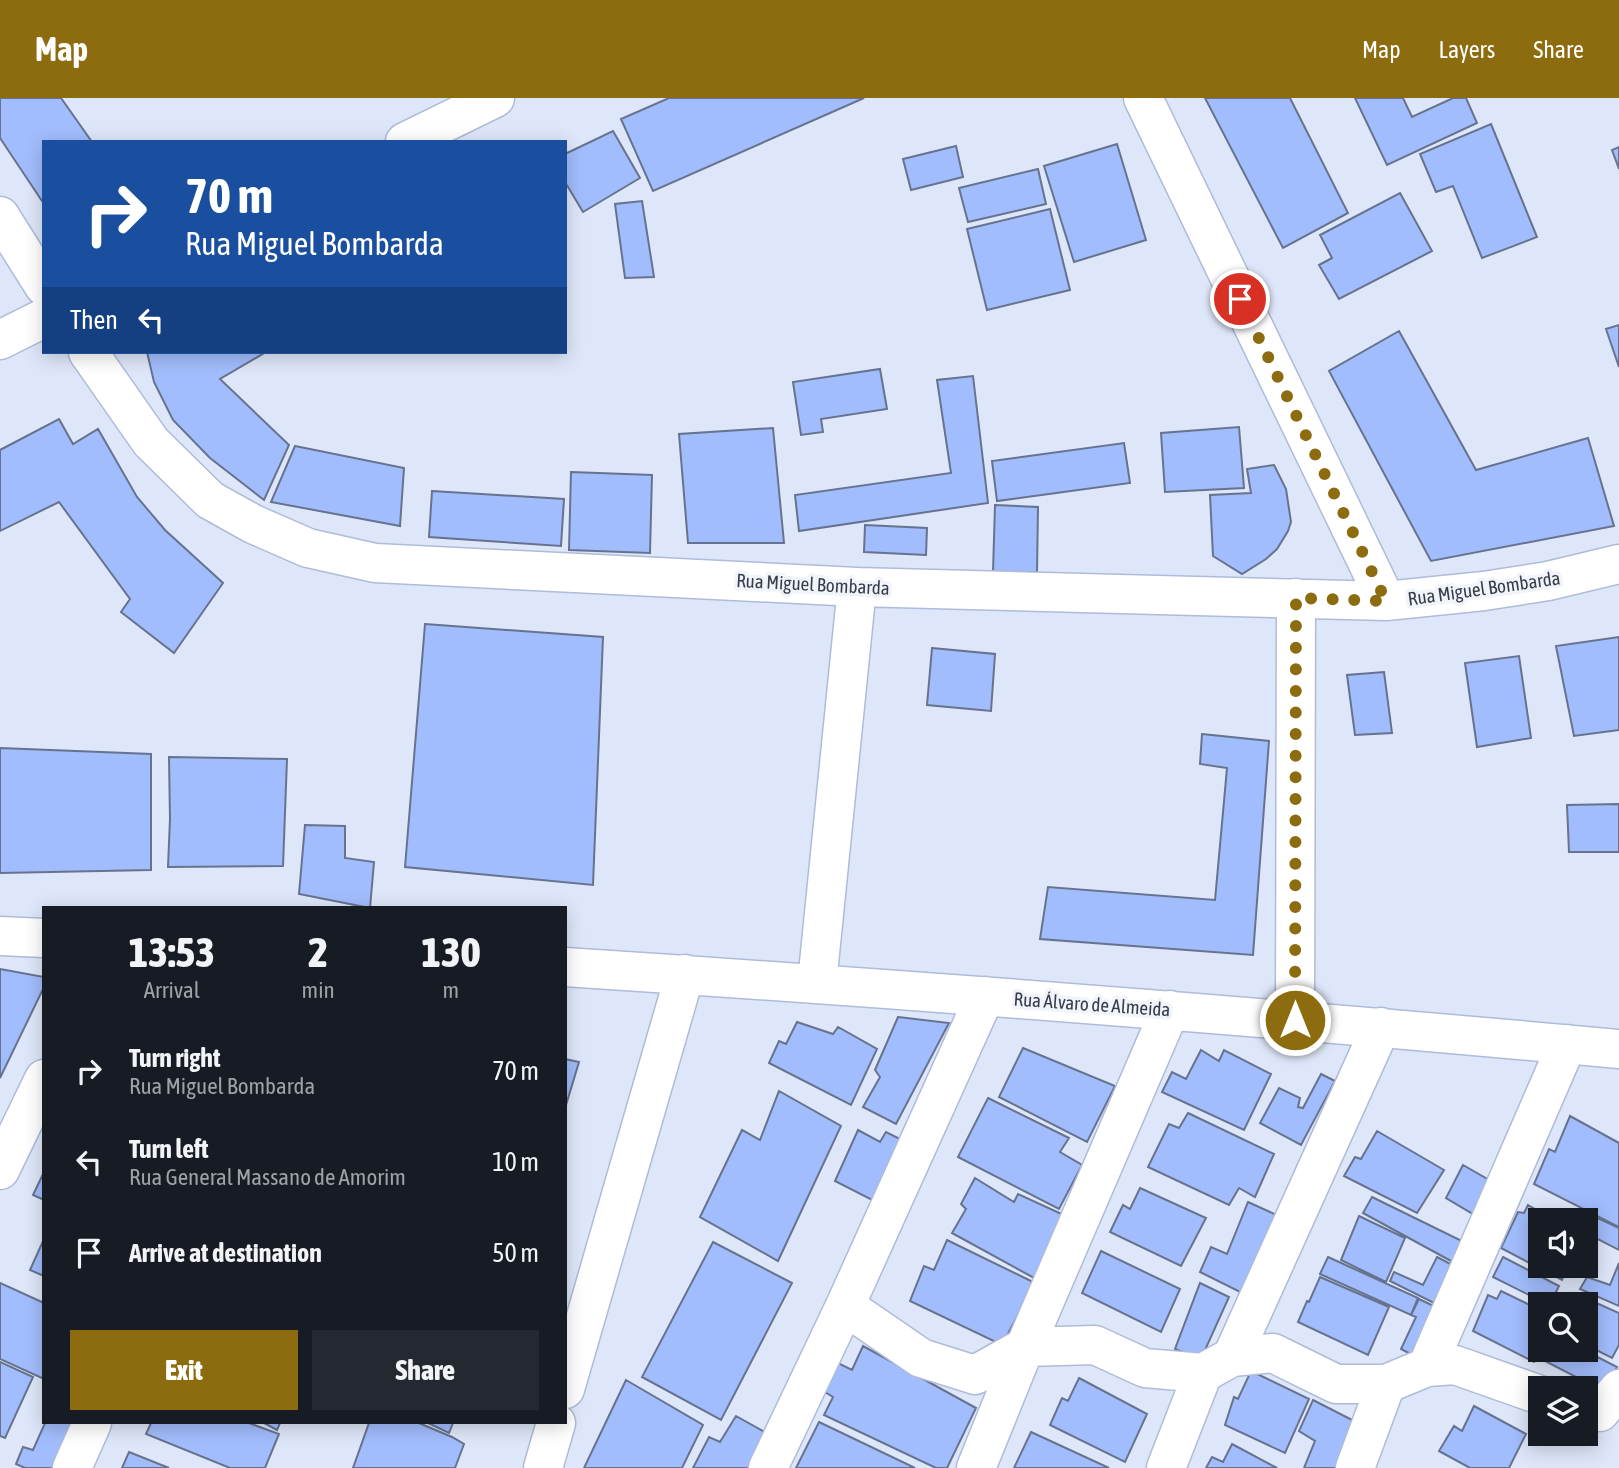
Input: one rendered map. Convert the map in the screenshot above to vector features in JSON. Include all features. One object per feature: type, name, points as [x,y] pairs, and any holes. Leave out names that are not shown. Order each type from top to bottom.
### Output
[{"type":"street","points":[[409,140],[495,98]]},
{"type":"street","points":[[1143,98],[1386,601]]},
{"type":"street","points":[[0,216],[42,283]]},
{"type":"street","points":[[0,340],[42,319]]},
{"type":"street","name":"Rua Miguel Bombarda","points":[[89,354],[151,442],[210,500],[253,524],[308,548],[375,563],[857,587],[1386,601],[1535,583],[1619,564]]},
{"type":"street","points":[[817,983],[857,587]]},
{"type":"street","points":[[1295,1020],[1296,598]]},
{"type":"street","points":[[0,936],[42,938]]},
{"type":"street","name":"Rua Álvaro de Almeida","points":[[567,967],[1170,1010],[1619,1049]]},
{"type":"street","points":[[567,1382],[685,974]]},
{"type":"street","points":[[768,1468],[845,1307],[985,996]]},
{"type":"street","points":[[976,1468],[1170,1010]]},
{"type":"street","points":[[1166,1468],[1381,1027]]},
{"type":"street","points":[[1427,1367],[1567,1044]]},
{"type":"street","points":[[0,1170],[42,1083]]},
{"type":"street","points":[[845,1307],[920,1358],[975,1375],[1025,1347],[1095,1345],[1145,1368],[1218,1365],[1273,1353],[1336,1384],[1386,1384],[1427,1367],[1455,1365],[1528,1391]]},
{"type":"street","points":[[1355,1468],[1386,1384]]},
{"type":"street","points":[[1598,1412],[1619,1389]]},
{"type":"street","points":[[72,1468],[92,1424]]},
{"type":"street","points":[[542,1468],[555,1424]]},
{"type":"building","points":[[0,98],[61,98],[91,140],[42,140],[42,201],[0,138]]},
{"type":"building","points":[[669,98],[864,98],[653,191],[621,119]]},
{"type":"building","points":[[1205,98],[1290,98],[1348,213],[1283,248]]},
{"type":"building","points":[[1355,98],[1403,98],[1412,117],[1453,98],[1466,98],[1477,123],[1387,165]]},
{"type":"building","points":[[1491,124],[1537,237],[1482,258],[1453,186],[1436,192],[1420,154]]},
{"type":"building","points":[[613,131],[640,178],[583,212],[567,185],[567,153]]},
{"type":"building","points":[[1117,144],[1146,240],[1074,262],[1044,166]]},
{"type":"building","points":[[956,146],[963,177],[911,190],[903,159]]},
{"type":"building","points":[[1619,147],[1619,169],[1612,150]]},
{"type":"building","points":[[1038,169],[1046,204],[968,222],[959,188]]},
{"type":"building","points":[[1400,193],[1432,251],[1339,299],[1319,265],[1332,258],[1320,235]]},
{"type":"building","points":[[642,201],[654,277],[625,278],[615,204]]},
{"type":"building","points":[[1050,209],[1070,290],[987,310],[967,229]]},
{"type":"building","points":[[1619,325],[1619,367],[1606,329]]},
{"type":"building","points":[[1399,331],[1476,470],[1588,438],[1614,526],[1431,561],[1329,371]]},
{"type":"building","points":[[147,354],[263,354],[220,379],[289,445],[264,500],[210,458],[173,420],[154,382]]},
{"type":"building","points":[[880,369],[887,409],[821,419],[823,432],[801,435],[793,382]]},
{"type":"building","points":[[973,376],[988,503],[799,531],[795,495],[951,473],[937,380]]},
{"type":"building","points":[[59,419],[73,444],[98,429],[137,497],[165,530],[223,583],[174,653],[121,612],[130,599],[59,502],[0,531],[0,450]]},
{"type":"building","points":[[1239,427],[1244,488],[1165,492],[1161,433]]},
{"type":"building","points":[[773,428],[784,543],[688,543],[679,434]]},
{"type":"building","points":[[1124,443],[1130,483],[997,501],[992,461]]},
{"type":"building","points":[[295,446],[404,468],[400,526],[271,502]]},
{"type":"building","points":[[1274,465],[1286,489],[1291,522],[1277,549],[1242,574],[1213,556],[1210,495],[1251,493],[1247,469]]},
{"type":"building","points":[[571,472],[652,475],[650,553],[569,550]]},
{"type":"building","points":[[432,491],[564,499],[561,546],[429,537]]},
{"type":"building","points":[[995,505],[1038,507],[1037,572],[993,572]]},
{"type":"building","points":[[865,525],[927,528],[926,555],[864,552]]},
{"type":"building","points":[[425,624],[603,637],[593,885],[405,867]]},
{"type":"building","points":[[1619,637],[1619,730],[1574,736],[1556,646]]},
{"type":"building","points":[[932,648],[995,654],[991,711],[927,705]]},
{"type":"building","points":[[1519,656],[1531,738],[1477,747],[1465,663]]},
{"type":"building","points":[[1384,672],[1392,733],[1355,735],[1347,675]]},
{"type":"building","points":[[1202,734],[1269,741],[1253,955],[1040,939],[1048,887],[1215,900],[1227,768],[1200,764]]},
{"type":"building","points":[[0,748],[151,754],[151,870],[0,873]]},
{"type":"building","points":[[169,757],[287,759],[283,866],[168,867]]},
{"type":"building","points":[[1619,804],[1619,852],[1569,852],[1567,805]]},
{"type":"building","points":[[305,825],[345,826],[345,858],[374,862],[370,906],[299,894]]},
{"type":"building","points":[[0,969],[42,977],[42,991],[0,1078]]},
{"type":"building","points":[[898,1017],[949,1023],[896,1124],[863,1107],[880,1077],[875,1070]]},
{"type":"building","points":[[797,1022],[833,1034],[838,1027],[877,1049],[851,1105],[769,1063],[779,1041],[786,1044]]},
{"type":"building","points":[[1023,1048],[1115,1086],[1087,1142],[999,1097]]},
{"type":"building","points":[[1201,1050],[1219,1061],[1224,1050],[1271,1074],[1244,1130],[1162,1092],[1172,1072],[1186,1079]]},
{"type":"building","points":[[567,1059],[579,1062],[567,1102]]},
{"type":"building","points":[[1321,1074],[1335,1081],[1301,1145],[1260,1123],[1279,1088],[1300,1098],[1298,1107],[1303,1108]]},
{"type":"building","points":[[779,1091],[841,1126],[778,1261],[700,1217],[742,1130],[760,1140]]},
{"type":"building","points":[[988,1098],[1069,1138],[1060,1152],[1082,1165],[1059,1209],[958,1157]]},
{"type":"building","points":[[1188,1113],[1274,1154],[1255,1197],[1239,1188],[1229,1205],[1148,1167],[1169,1124],[1179,1128]]},
{"type":"building","points":[[1570,1116],[1619,1143],[1619,1227],[1598,1216],[1598,1208],[1581,1208],[1534,1184],[1549,1149],[1555,1152]]},
{"type":"building","points":[[858,1130],[880,1142],[886,1132],[908,1143],[878,1203],[835,1181]]},
{"type":"building","points":[[1377,1131],[1444,1170],[1417,1213],[1344,1176],[1355,1157],[1361,1159]]},
{"type":"building","points":[[1463,1165],[1496,1184],[1478,1217],[1446,1198]]},
{"type":"building","points":[[42,1176],[42,1199],[33,1195]]},
{"type":"building","points":[[975,1178],[1014,1202],[1018,1194],[1066,1216],[1034,1278],[952,1233],[966,1209],[961,1204]]},
{"type":"building","points":[[1140,1188],[1206,1218],[1181,1266],[1110,1232],[1123,1205],[1130,1209]]},
{"type":"building","points":[[1372,1197],[1472,1246],[1462,1267],[1363,1213]]},
{"type":"building","points":[[1248,1202],[1281,1217],[1244,1294],[1200,1272],[1211,1247],[1227,1254]]},
{"type":"building","points":[[1528,1205],[1533,1208],[1528,1208],[1528,1262],[1501,1248],[1518,1212],[1524,1213]]},
{"type":"building","points":[[1359,1216],[1405,1238],[1386,1282],[1341,1260]]},
{"type":"building","points":[[1598,1218],[1619,1228],[1619,1250],[1598,1239]]},
{"type":"building","points":[[947,1240],[1035,1283],[1002,1345],[910,1301],[924,1266],[934,1270]]},
{"type":"building","points":[[713,1242],[792,1283],[721,1420],[642,1377]]},
{"type":"building","points":[[42,1243],[42,1275],[30,1270]]},
{"type":"building","points":[[1101,1251],[1180,1289],[1161,1332],[1082,1293]]},
{"type":"building","points":[[1328,1257],[1418,1298],[1411,1315],[1320,1274]]},
{"type":"building","points":[[1437,1257],[1460,1269],[1442,1307],[1390,1281],[1394,1272],[1423,1285]]},
{"type":"building","points":[[1503,1257],[1528,1270],[1528,1278],[1544,1278],[1559,1286],[1556,1292],[1528,1292],[1528,1294],[1493,1277]]},
{"type":"building","points":[[1619,1263],[1619,1306],[1598,1297],[1598,1292],[1580,1289],[1586,1278],[1610,1285]]},
{"type":"building","points":[[1320,1277],[1389,1307],[1368,1355],[1298,1322]]},
{"type":"building","points":[[0,1283],[42,1302],[42,1378],[0,1359]]},
{"type":"building","points":[[1200,1283],[1229,1297],[1201,1359],[1175,1349]]},
{"type":"building","points":[[1501,1291],[1528,1304],[1528,1359],[1473,1331],[1488,1295],[1497,1299]]},
{"type":"building","points":[[1419,1299],[1440,1309],[1416,1357],[1401,1349],[1416,1317],[1411,1315]]},
{"type":"building","points":[[1598,1304],[1619,1313],[1619,1345],[1612,1358],[1598,1351]]},
{"type":"building","points":[[863,1346],[976,1408],[947,1468],[936,1468],[824,1415],[833,1397],[825,1392],[838,1363],[852,1370]]},
{"type":"building","points":[[1598,1357],[1617,1367],[1605,1392],[1598,1388],[1598,1376],[1574,1376],[1547,1362],[1598,1362]]},
{"type":"building","points":[[0,1362],[33,1377],[5,1438],[0,1436]]},
{"type":"building","points":[[1251,1371],[1309,1399],[1285,1453],[1225,1425],[1234,1397],[1238,1399]]},
{"type":"building","points":[[1079,1378],[1147,1414],[1125,1462],[1050,1425],[1062,1398],[1068,1401]]},
{"type":"building","points":[[626,1380],[703,1425],[682,1468],[584,1468]]},
{"type":"building","points":[[1313,1400],[1358,1423],[1338,1468],[1304,1468],[1315,1441],[1299,1431]]},
{"type":"building","points":[[1474,1406],[1526,1434],[1509,1468],[1470,1468],[1439,1451],[1454,1426],[1462,1431]]},
{"type":"building","points":[[736,1416],[772,1436],[755,1468],[693,1468],[709,1437],[720,1442]]},
{"type":"building","points":[[819,1422],[915,1468],[796,1468]]},
{"type":"building","points":[[45,1424],[75,1424],[56,1468],[25,1468],[16,1464],[23,1447],[33,1450]]},
{"type":"building","points":[[151,1424],[252,1424],[279,1434],[265,1468],[230,1468],[146,1434]]},
{"type":"building","points":[[266,1424],[280,1424],[277,1430]]},
{"type":"building","points":[[369,1424],[421,1424],[464,1444],[455,1468],[353,1468]]},
{"type":"building","points":[[430,1424],[453,1424],[449,1433]]},
{"type":"building","points":[[1031,1432],[1109,1468],[1014,1468]]},
{"type":"building","points":[[1232,1444],[1277,1468],[1206,1468],[1212,1457],[1223,1462]]},
{"type":"building","points":[[129,1452],[169,1468],[122,1468]]},
{"type":"route","points":[[1240,299],[1386,601],[1296,598],[1295,1020]]}]
